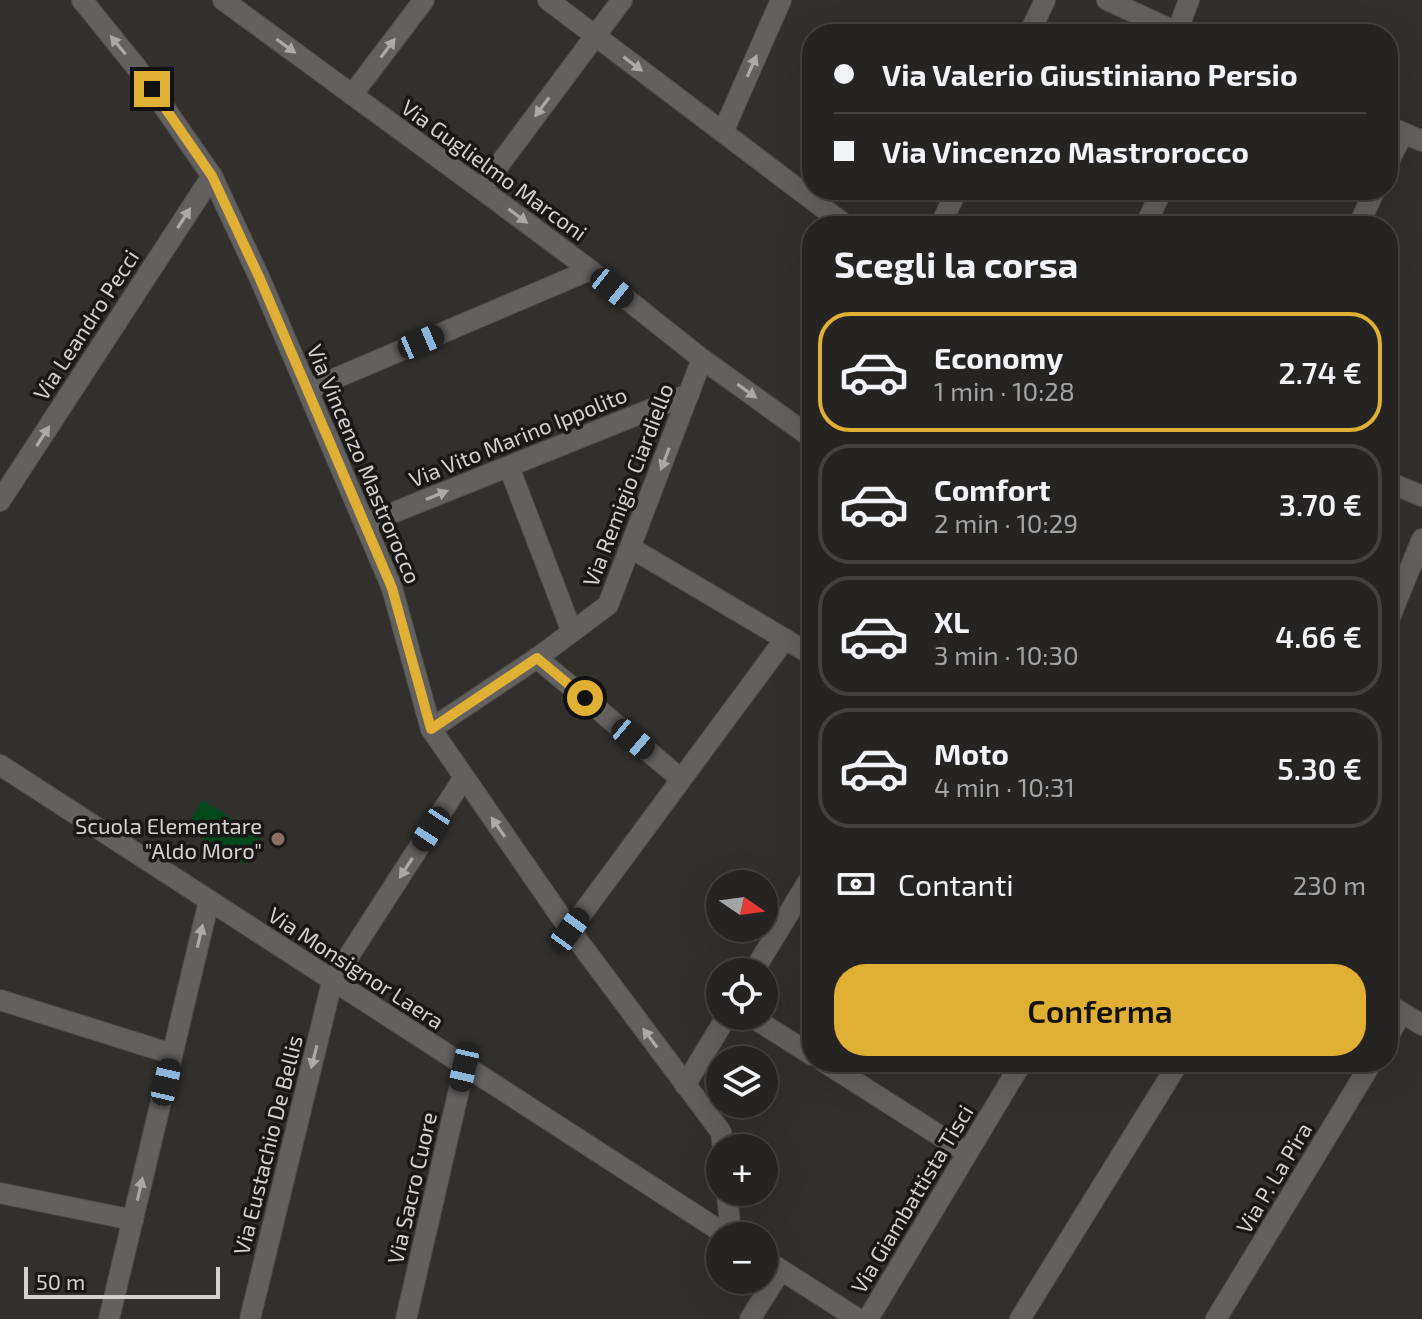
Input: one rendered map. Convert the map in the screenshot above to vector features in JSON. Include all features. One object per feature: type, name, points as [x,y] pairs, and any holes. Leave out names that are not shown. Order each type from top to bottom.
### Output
[{"type":"street","name":"Via Vincenzo Mastrorocco","points":[[82,0],[137,68],[212,176],[260,279],[392,588],[431,729],[570,930],[721,1134]]},
{"type":"street","name":"Via Guglielmo Marconi","points":[[223,0],[590,270],[702,359],[802,431]]},
{"type":"street","points":[[352,95],[424,0]]},
{"type":"street","points":[[548,0],[802,192]]},
{"type":"street","points":[[481,189],[622,0]]},
{"type":"street","points":[[723,132],[781,0]]},
{"type":"street","points":[[1034,24],[1045,0]]},
{"type":"street","points":[[1107,0],[1159,24]]},
{"type":"street","points":[[1182,24],[1189,0]]},
{"type":"street","name":"Via Leandro Pecci","points":[[0,501],[212,176]]},
{"type":"street","points":[[813,200],[834,216]]},
{"type":"street","points":[[308,390],[590,270]]},
{"type":"street","name":"Via Remigio Ciardiello","points":[[431,729],[537,658],[608,605],[702,359]]},
{"type":"street","name":"Via Vito Marino Ippolito","points":[[365,524],[689,394]]},
{"type":"street","points":[[509,467],[572,632]]},
{"type":"street","points":[[1398,486],[1422,496]]},
{"type":"street","points":[[1398,598],[1422,539]]},
{"type":"street","points":[[631,548],[802,649]]},
{"type":"street","points":[[570,930],[785,639]]},
{"type":"street","points":[[537,658],[681,779]]},
{"type":"street","name":"Via Monsignor Laera","points":[[0,765],[464,1068],[707,1222]]},
{"type":"street","name":"Via Eustachio De Bellis","points":[[250,1319],[332,982],[463,779]]},
{"type":"street","points":[[762,958],[802,891]]},
{"type":"street","points":[[109,1319],[209,901]]},
{"type":"street","points":[[0,1000],[172,1054]]},
{"type":"street","points":[[1398,1011],[1422,1025]]},
{"type":"street","points":[[685,1085],[718,1030]]},
{"type":"street","points":[[772,1030],[802,1049]]},
{"type":"street","name":"Via Sacro Cuore","points":[[406,1319],[464,1068]]},
{"type":"street","points":[[856,1072],[967,1153]]},
{"type":"street","name":"Via Giambattista Tisci","points":[[868,1319],[1016,1072]]},
{"type":"street","points":[[1020,1319],[1173,1072]]},
{"type":"street","name":"Via P. La Pira","points":[[1216,1319],[1366,1072]]},
{"type":"street","points":[[0,1193],[133,1220]]},
{"type":"street","points":[[778,1268],[858,1319]]},
{"type":"street","points":[[750,1319],[760,1294]]},
{"type":"green space","points":[[203,800],[261,837],[244,864],[186,828]]},
{"type":"place","name":"Scuola Elementare \"Aldo Moro\"","points":[[278,839]]},
{"type":"route","points":[[152,89],[212,176],[260,279],[392,588],[431,729],[537,658],[585,698]]}]
